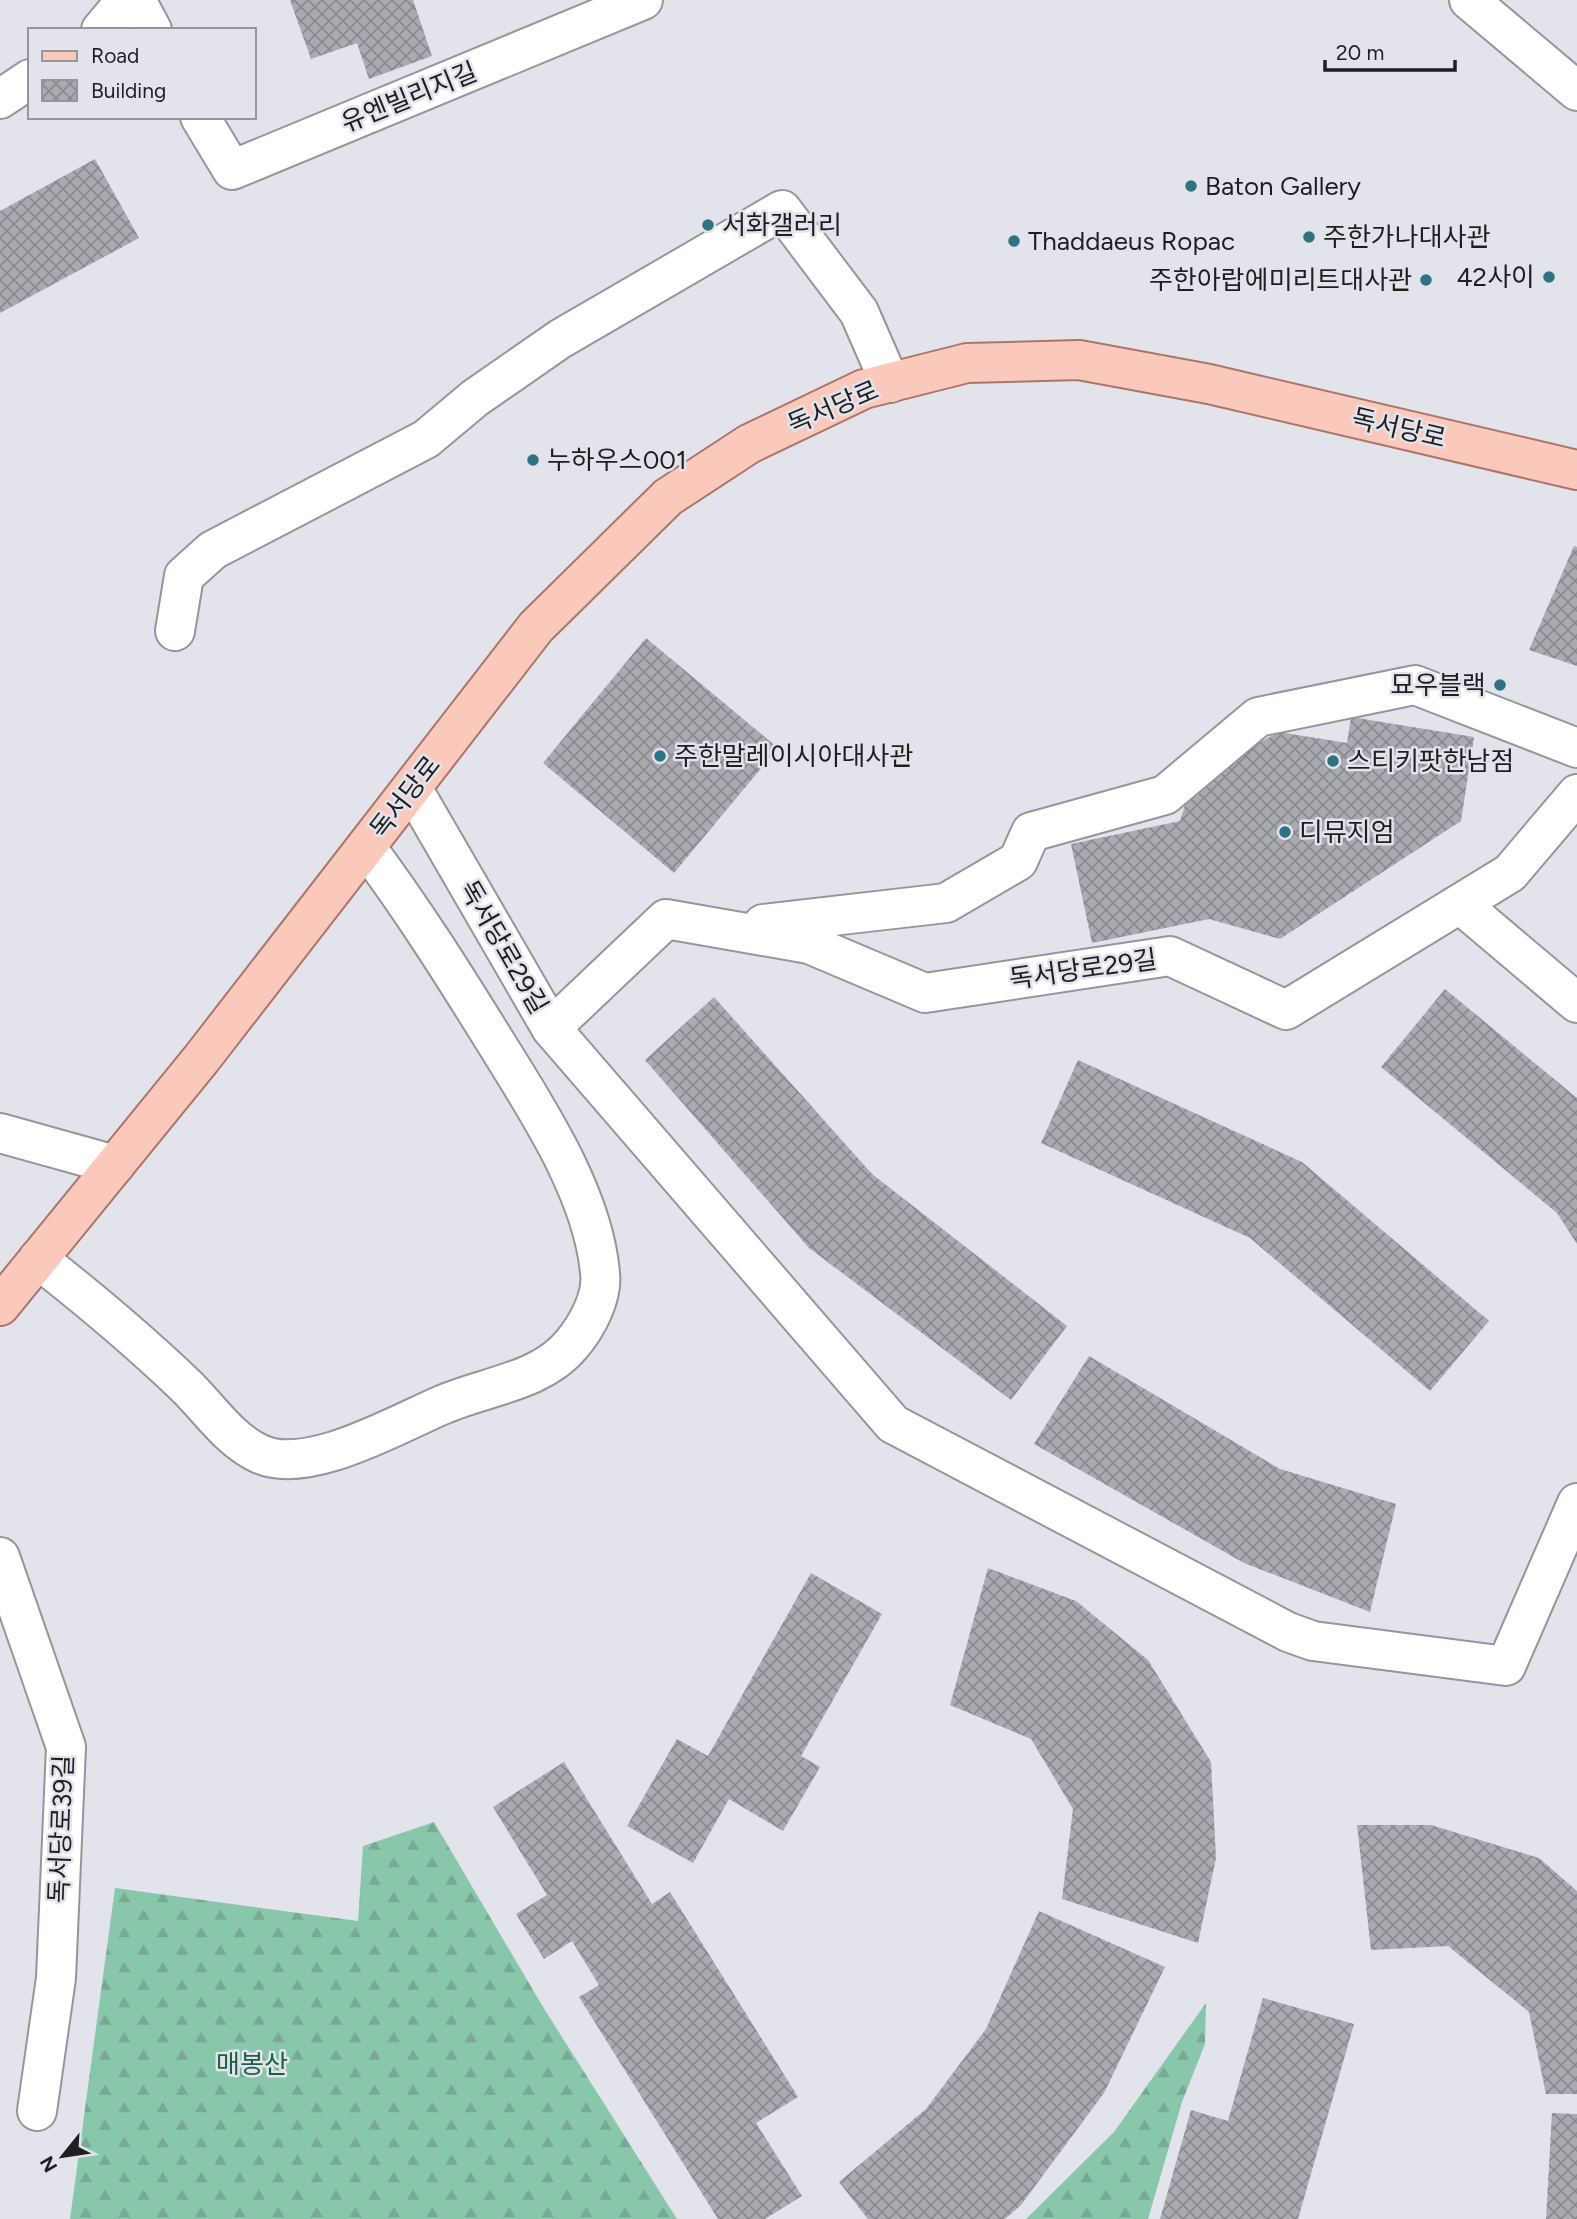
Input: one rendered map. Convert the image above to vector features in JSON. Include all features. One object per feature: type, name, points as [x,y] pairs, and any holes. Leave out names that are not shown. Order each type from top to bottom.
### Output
[{"type":"main road","name":"독서당로","points":[[0,1306],[115,1165],[536,627],[668,498],[749,444],[864,389],[967,363],[1079,360],[1209,384],[1577,470]]},
{"type":"street","points":[[103,28],[126,0]]},
{"type":"street","points":[[136,0],[151,28]]},
{"type":"street","name":"유엔빌리지길","points":[[201,119],[232,170],[643,0]]},
{"type":"street","points":[[1469,0],[1577,91]]},
{"type":"street","points":[[0,99],[28,80]]},
{"type":"street","name":"독서당로","points":[[175,631],[184,576],[213,550],[426,439],[475,398],[559,339],[782,210],[859,312],[890,383]]},
{"type":"street","name":"독서당로29길","points":[[723,929],[946,903],[1018,861],[1031,832],[1165,795],[1258,717],[1416,685],[1577,748]]},
{"type":"street","name":"독서당로29길","points":[[412,788],[551,1028],[666,919],[809,944],[925,993],[1170,956],[1286,1010],[1510,873],[1577,794]]},
{"type":"street","points":[[38,1259],[116,1321],[187,1387],[238,1441],[261,1455],[280,1459],[313,1456],[348,1445],[443,1404],[530,1374],[558,1359],[574,1342],[594,1310],[601,1276],[593,1232],[571,1179],[537,1109],[450,967],[418,916],[366,847]]},
{"type":"street","points":[[1460,904],[1577,1003]]},
{"type":"street","points":[[551,1028],[893,1424],[1288,1632],[1313,1641],[1506,1666],[1577,1503]]},
{"type":"street","points":[[0,1133],[115,1165]]},
{"type":"street","name":"독서당로39길","points":[[0,1557],[66,1747],[56,1978],[37,2111]]},
{"type":"green space","name":"매봉산","points":[[434,1822],[543,2007],[677,2219],[70,2219],[115,1888],[358,1921],[363,1846]]},
{"type":"green space","points":[[1206,2003],[1205,2044],[1182,2102],[1148,2219],[1026,2219],[1114,2132]]},
{"type":"building","points":[[290,0],[413,0],[432,56],[369,79],[357,43],[311,59]]},
{"type":"building","points":[[95,159],[139,238],[0,313],[0,211]]},
{"type":"building","points":[[1574,546],[1577,547],[1577,666],[1529,650]]},
{"type":"building","name":"주한말레이시아대사관","points":[[646,638],[778,748],[674,873],[543,763]]},
{"type":"building","name":"디뮤지엄","points":[[1351,717],[1474,737],[1461,821],[1280,939],[1209,919],[1092,943],[1071,844],[1180,821],[1193,778],[1279,732],[1347,743]]},
{"type":"building","points":[[1445,989],[1577,1098],[1577,1244],[1557,1213],[1381,1067]]},
{"type":"building","points":[[714,997],[872,1174],[1067,1326],[1011,1400],[809,1248],[645,1060]]},
{"type":"building","points":[[1078,1060],[1302,1162],[1489,1321],[1430,1391],[1250,1238],[1041,1143]]},
{"type":"building","points":[[1089,1356],[1280,1469],[1396,1504],[1370,1612],[1244,1563],[1034,1444]]},
{"type":"building","points":[[988,1568],[1076,1601],[1148,1660],[1211,1762],[1216,1858],[1198,1943],[1062,1899],[1073,1809],[1031,1739],[950,1705]]},
{"type":"building","points":[[811,1573],[882,1614],[801,1756],[820,1767],[783,1831],[729,1799],[693,1863],[627,1826],[677,1739],[708,1756]]},
{"type":"building","points":[[564,1762],[652,1904],[670,1892],[798,2097],[756,2123],[802,2196],[765,2219],[718,2219],[579,1997],[599,1985],[572,1941],[544,1959],[516,1914],[547,1895],[493,1807]]},
{"type":"building","points":[[1357,1825],[1431,1825],[1539,1858],[1577,1891],[1577,2094],[1546,2094],[1529,2012],[1448,1946],[1371,1950]]},
{"type":"building","points":[[1039,1911],[1165,1967],[1104,2093],[1021,2205],[1005,2219],[868,2219],[839,2182],[926,2109],[986,2029]]},
{"type":"building","points":[[1263,1998],[1354,2024],[1298,2219],[1160,2219],[1191,2110],[1228,2121]]},
{"type":"building","points":[[1552,2113],[1577,2114],[1577,2219],[1546,2219]]},
{"type":"place","name":"Baton Gallery","points":[[1191,186]]},
{"type":"place","name":"서화갤러리","points":[[708,225]]},
{"type":"place","name":"주한가나대사관","points":[[1309,237]]},
{"type":"place","name":"Thaddaeus Ropac","points":[[1014,241]]},
{"type":"place","name":"42사이","points":[[1549,277]]},
{"type":"place","name":"주한아랍에미리트대사관","points":[[1426,280]]},
{"type":"place","name":"누하우스001","points":[[533,460]]},
{"type":"place","name":"묘우블랙","points":[[1500,685]]},
{"type":"place","name":"주한말레이시아대사관","points":[[660,756]]},
{"type":"place","name":"스티키팟한남점","points":[[1333,761]]},
{"type":"place","name":"디뮤지엄","points":[[1285,832]]}]
